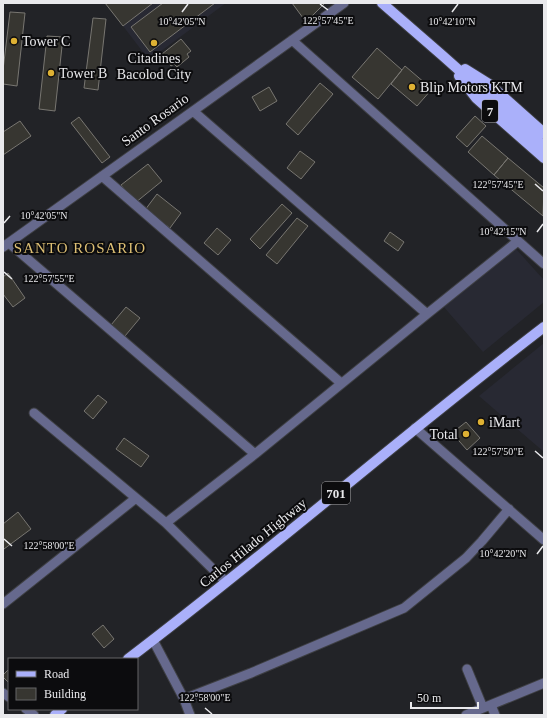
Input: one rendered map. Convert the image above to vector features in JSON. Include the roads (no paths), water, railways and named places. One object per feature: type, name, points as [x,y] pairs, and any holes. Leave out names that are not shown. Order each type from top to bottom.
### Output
[{"type":"main road","name":"7","points":[[382,3],[544,146]]},
{"type":"main road","name":"7","points":[[443,56],[489,84],[544,133]]},
{"type":"main road","name":"7","points":[[443,56],[476,98],[544,158]]},
{"type":"main road","name":"Carlos Hilado Highway","points":[[129,658],[281,539],[415,428],[544,327]]},
{"type":"street","name":"Santo Rosario","points":[[6,245],[344,3]]},
{"type":"street","points":[[292,40],[544,264]]},
{"type":"street","points":[[193,111],[427,314]]},
{"type":"street","points":[[102,176],[341,383]]},
{"type":"street","points":[[166,523],[518,241]]},
{"type":"street","points":[[6,245],[254,454]]},
{"type":"street","points":[[34,413],[166,523],[226,582]]},
{"type":"street","points":[[415,428],[544,540]]},
{"type":"street","points":[[3,604],[136,498]]},
{"type":"street","points":[[184,699],[212,690],[404,608],[466,558],[509,509]]},
{"type":"street","points":[[153,640],[184,699],[190,715]]},
{"type":"street","points":[[467,669],[487,706],[495,715]]},
{"type":"street","points":[[466,715],[544,683]]},
{"type":"place","name":"Tower C","points":[[14,41]]},
{"type":"place","name":"Citadines Bacolod City","points":[[154,43]]},
{"type":"place","name":"Tower B","points":[[51,73]]},
{"type":"place","name":"Blip Motors KTM","points":[[412,87]]},
{"type":"place","name":"iMart","points":[[481,422]]},
{"type":"place","name":"Total","points":[[466,434]]},
{"type":"district","name":"SANTO ROSARIO","points":[[80,248]]}]
